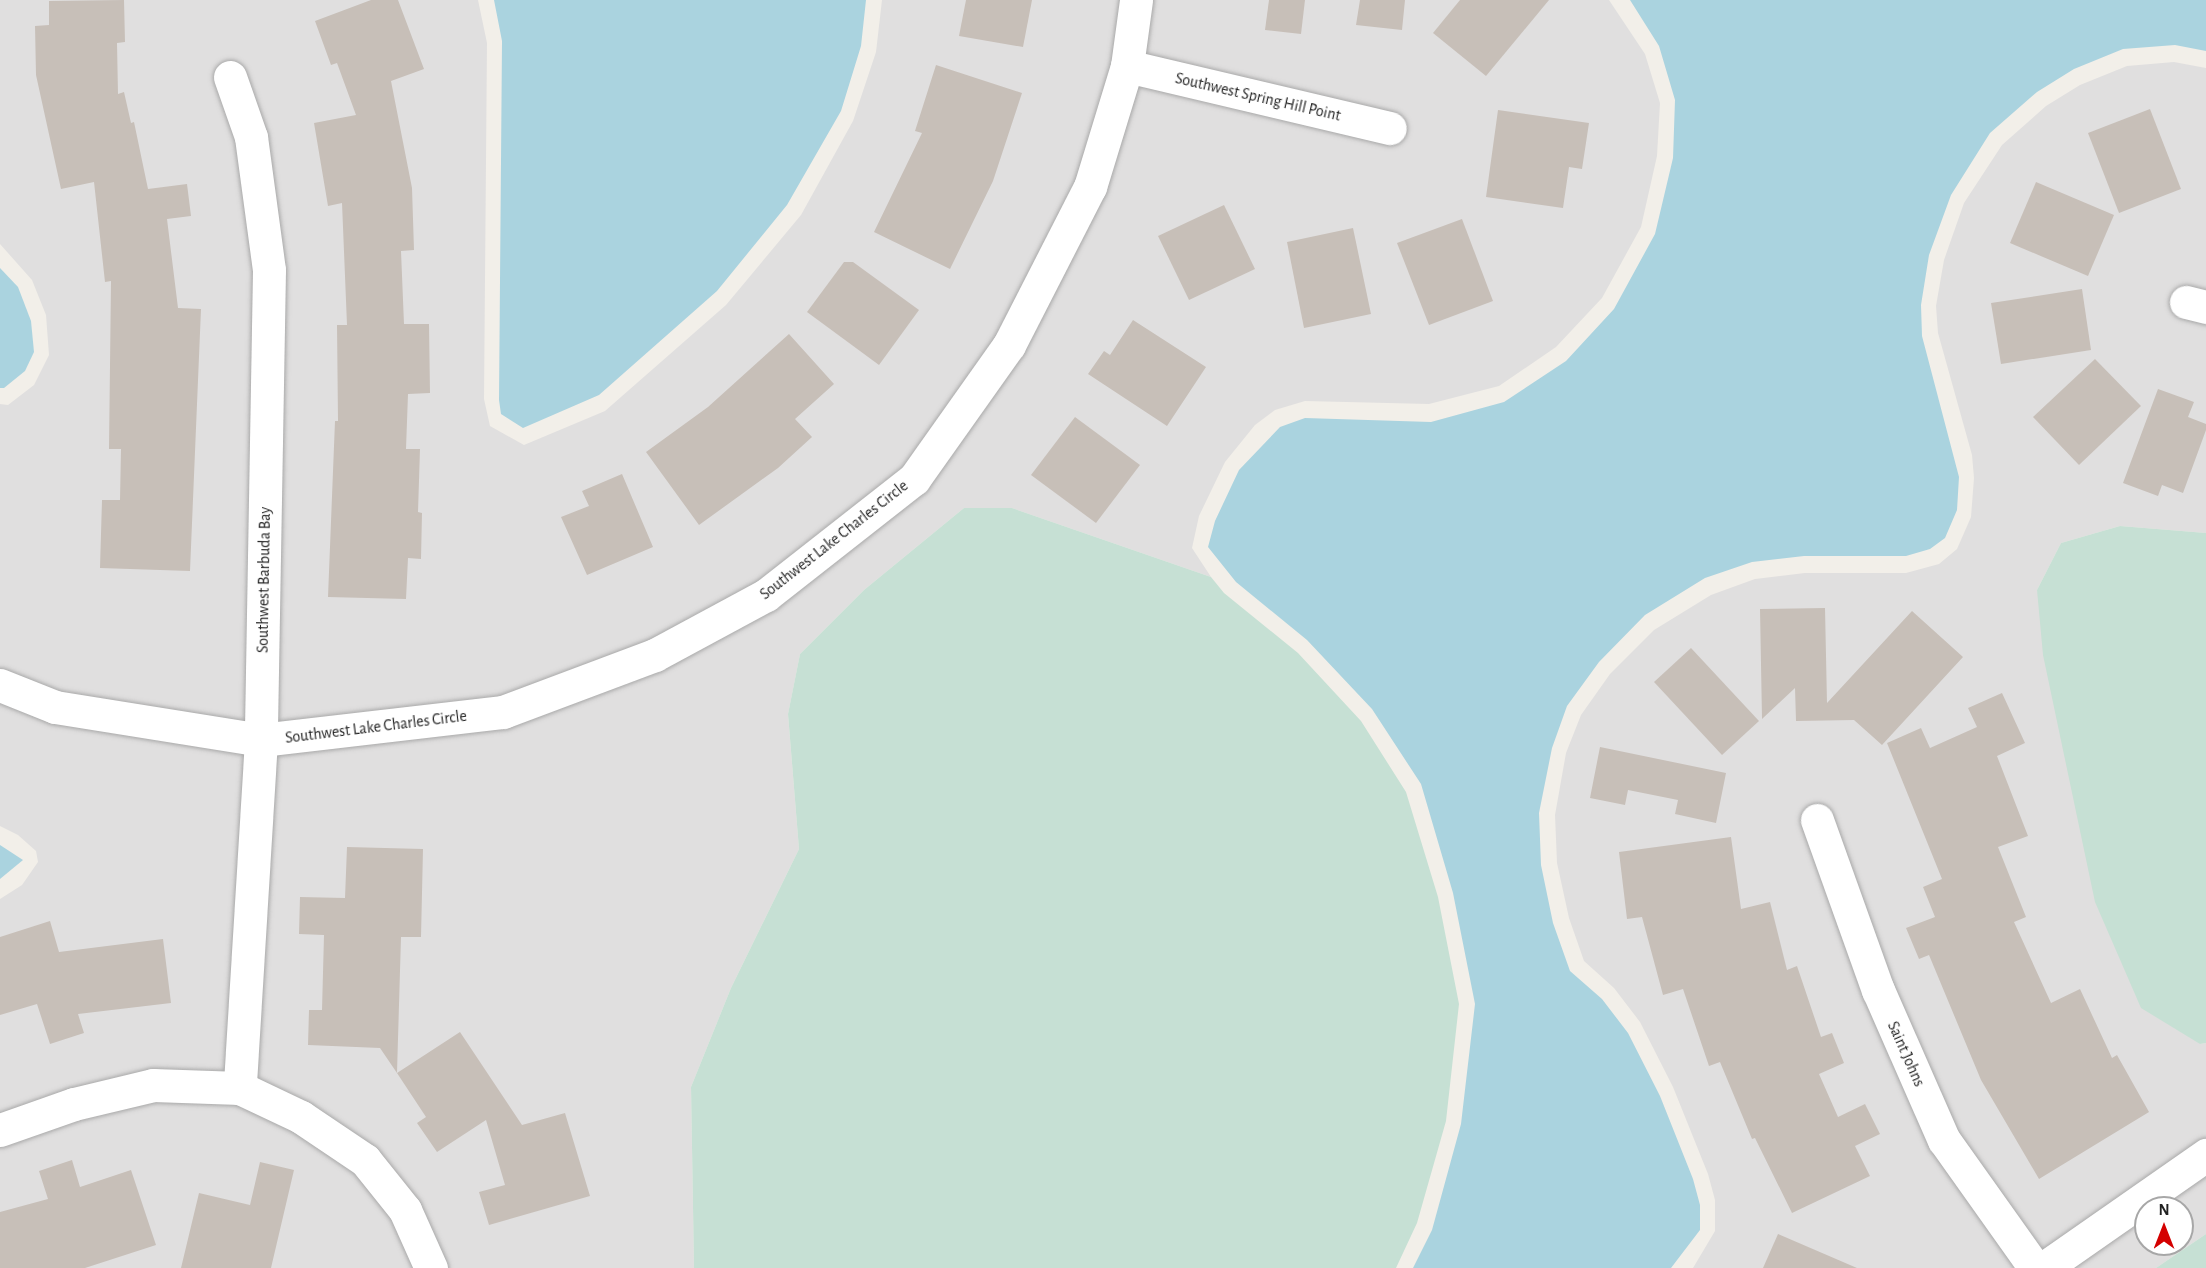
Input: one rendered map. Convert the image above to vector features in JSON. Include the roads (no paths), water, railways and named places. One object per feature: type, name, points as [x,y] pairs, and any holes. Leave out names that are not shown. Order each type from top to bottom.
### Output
[{"type":"street","name":"Southwest Lake Charles Circle","points":[[0,685],[55,707],[261,740],[502,712],[656,655],[766,596],[914,479],[1010,345],[1090,187],[1127,66],[1136,0]]},
{"type":"street","name":"Southwest Spring Hill Point","points":[[1127,66],[1390,128]]},
{"type":"street","name":"Southwest Barbuda Bay","points":[[230,77],[251,137],[269,270],[261,740],[240,1088]]},
{"type":"street","name":"Saint Johns","points":[[1817,820],[1878,990],[1944,1140],[2035,1268]]},
{"type":"street","points":[[0,1130],[74,1104],[153,1085],[240,1088],[301,1118],[365,1160],[405,1210],[431,1268]]},
{"type":"street","points":[[2043,1268],[2206,1155]]},
{"type":"water","points":[[494,0],[866,0],[861,46],[841,111],[787,205],[717,291],[599,395],[523,428],[501,414],[499,400],[502,41]]},
{"type":"water","points":[[1630,0],[2206,0],[2206,51],[2175,45],[2123,49],[2074,69],[2037,92],[1990,133],[1951,195],[1929,255],[1921,305],[1922,336],[1959,477],[1957,510],[1945,538],[1930,549],[1906,556],[1804,556],[1752,562],[1705,578],[1645,615],[1599,662],[1567,706],[1552,748],[1539,813],[1541,865],[1553,923],[1570,971],[1602,999],[1628,1033],[1660,1096],[1693,1179],[1700,1205],[1700,1230],[1671,1268],[1413,1268],[1432,1230],[1461,1124],[1475,1004],[1453,893],[1421,784],[1372,709],[1307,640],[1236,582],[1208,547],[1215,521],[1239,470],[1280,427],[1305,418],[1431,422],[1504,402],[1566,361],[1614,309],[1655,234],[1673,158],[1675,100],[1659,46]]},
{"type":"water","points":[[0,268],[18,287],[31,321],[34,352],[25,371],[4,388],[0,388]]},
{"type":"water","points":[[0,845],[23,860],[0,879]]}]
